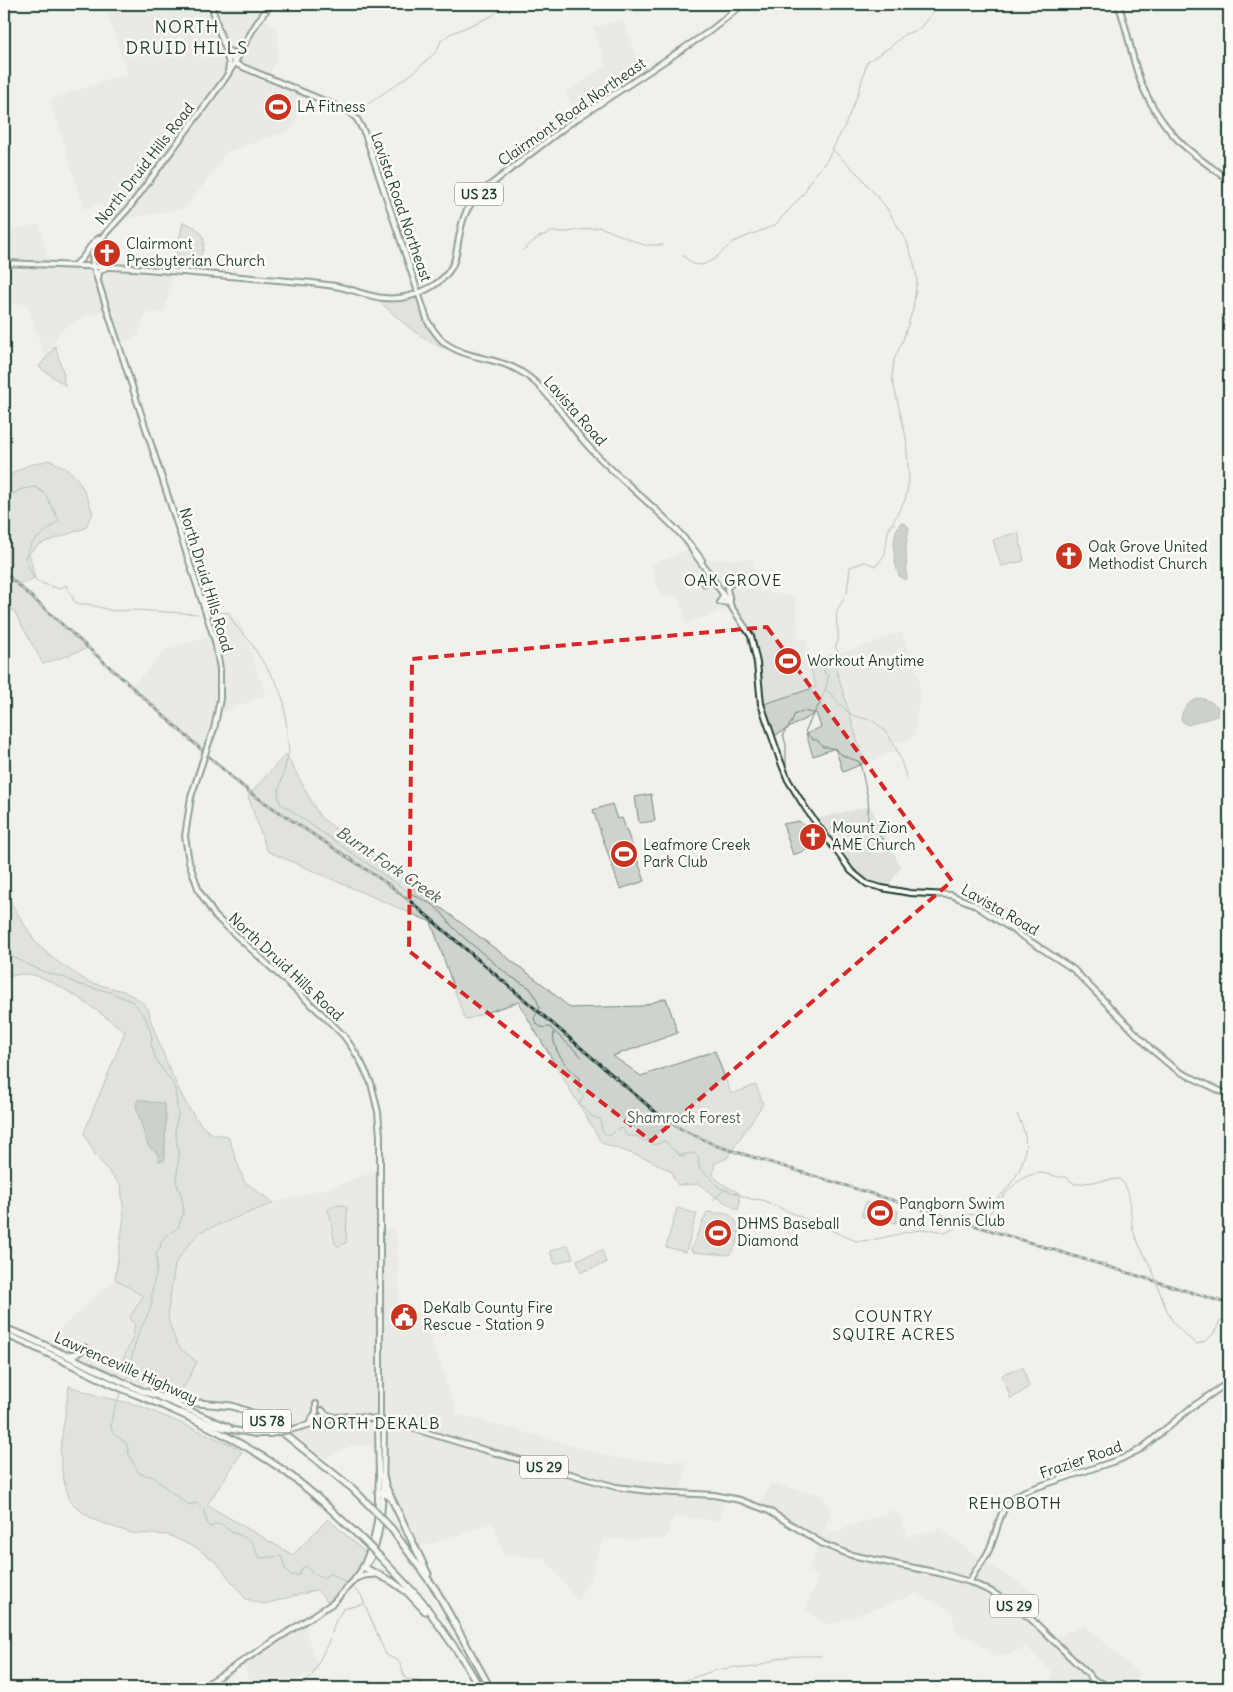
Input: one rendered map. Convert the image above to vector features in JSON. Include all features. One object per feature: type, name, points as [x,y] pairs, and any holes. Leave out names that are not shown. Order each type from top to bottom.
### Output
[{"type":"highway","name":"Lawrenceville Highway","points":[[4,1328],[89,1367],[116,1383]]},
{"type":"highway","name":"Lawrenceville Highway","points":[[4,1334],[167,1407]]},
{"type":"highway","points":[[64,1355],[73,1354],[85,1348],[82,1357],[89,1367]]},
{"type":"highway","name":"Lawrenceville Highway","points":[[130,1389],[142,1392]]},
{"type":"highway","name":"US 78","points":[[142,1392],[175,1401],[232,1406],[255,1414],[272,1424],[353,1489],[391,1528],[436,1590],[490,1688]]},
{"type":"highway","name":"US 78","points":[[167,1407],[219,1432],[282,1470],[315,1495],[363,1540],[422,1601],[441,1626],[480,1688]]},
{"type":"highway","points":[[383,1476],[436,1590]]},
{"type":"highway","points":[[380,1492],[392,1498]]},
{"type":"highway","points":[[363,1567],[393,1582],[407,1592],[441,1626]]},
{"type":"highway","points":[[354,1581],[364,1575],[376,1574]]},
{"type":"main road","name":"Lavista Road Northeast","points":[[211,4],[224,45],[236,62],[252,71],[346,110],[357,119],[365,134],[418,292]]},
{"type":"main road","name":"North Druid Hills Road","points":[[201,1688],[333,1604],[348,1589],[363,1567],[368,1564],[378,1539],[380,1492],[378,1428],[380,1420],[380,1136],[378,1112],[371,1083],[361,1062],[344,1036],[215,916],[199,891],[188,862],[185,836],[191,797],[214,729],[220,699],[220,669],[215,641],[92,266],[93,250],[104,233],[132,203],[227,76],[260,17],[272,4]]},
{"type":"main road","name":"Clairmont Road Northeast","points":[[108,267],[170,270],[325,285],[373,296],[396,298],[418,292],[437,283],[449,272],[455,259],[462,220],[481,192],[569,124],[710,31],[743,4]]},
{"type":"main road","points":[[1118,4],[1138,75],[1147,96],[1178,140],[1229,180]]},
{"type":"main road","points":[[224,45],[229,66],[227,76]]},
{"type":"main road","points":[[227,50],[235,53],[243,49]]},
{"type":"main road","points":[[73,265],[81,261],[93,242],[104,233]]},
{"type":"main road","name":"US 23","points":[[4,263],[108,267]]},
{"type":"main road","points":[[98,284],[99,272],[108,267]]},
{"type":"main road","name":"Lavista Road","points":[[418,292],[428,322],[444,342],[464,353],[506,364],[522,372],[538,384],[589,448],[665,517],[692,545],[702,560],[701,562],[751,636],[757,663],[761,704],[788,780],[806,810],[851,871],[867,884],[916,893],[951,895],[973,904],[1073,969],[1151,1049],[1170,1065],[1180,1072],[1229,1095]]},
{"type":"main road","points":[[705,584],[709,578],[709,573]]},
{"type":"main road","points":[[723,594],[720,602],[730,604],[727,589],[734,582]]},
{"type":"main road","name":"Frazier Road","points":[[970,1582],[989,1550],[1002,1512],[1006,1505],[1015,1497],[1132,1455],[1186,1412],[1229,1382]]},
{"type":"main road","name":"Lawrenceville Highway","points":[[142,1392],[238,1431]]},
{"type":"main road","points":[[309,1424],[316,1412],[316,1404]]},
{"type":"main road","name":"Lawrenceville Highway","points":[[167,1407],[222,1428],[270,1434],[337,1417],[352,1416],[380,1420],[616,1487],[656,1492],[714,1495],[740,1500],[769,1511],[822,1544],[850,1556],[933,1571],[970,1582],[997,1595],[1024,1614],[1059,1646],[1099,1688]]},
{"type":"main road","points":[[322,1410],[325,1414],[337,1417]]},
{"type":"main road","name":"North Druid Hills Road","points":[[380,1420],[384,1429],[383,1476],[380,1492]]},
{"type":"main road","name":"Lawrenceville Highway","points":[[1094,1681],[1102,1683],[1108,1688]]},
{"type":"highlighted area","points":[[767,627],[952,881],[651,1141],[409,951],[412,659]]},
{"type":"shaded area","points":[[104,4],[252,4],[262,17],[278,30],[277,58],[267,80],[305,94],[293,129],[227,152],[186,208],[118,220],[110,228],[102,203],[84,209],[50,100],[127,73]]},
{"type":"shaded area","points":[[623,20],[644,75],[580,117],[565,93],[606,66],[594,27]]},
{"type":"shaded area","points":[[40,224],[50,266],[173,272],[164,312],[146,313],[138,336],[117,344],[105,310],[83,318],[61,330],[45,356],[26,303],[4,306],[4,231]]},
{"type":"shaded area","points":[[901,522],[908,526],[909,529],[906,545],[907,579],[905,580],[899,576],[894,555],[895,534]]},
{"type":"shaded area","points":[[692,548],[702,560],[752,559],[761,591],[795,597],[799,638],[808,640],[809,663],[816,686],[760,705],[758,697],[760,670],[754,644],[731,607],[687,624],[676,594],[661,598],[651,565]]},
{"type":"shaded area","points":[[204,608],[240,621],[266,696],[217,714],[207,756],[130,688],[166,650],[213,635]]},
{"type":"shaded area","points":[[902,632],[919,678],[920,690],[914,737],[894,743],[896,751],[864,763],[832,655],[874,643],[874,641]]},
{"type":"shaded area","points":[[1201,698],[1218,707],[1217,716],[1188,725],[1183,722],[1181,719],[1187,705]]},
{"type":"shaded area","points":[[870,806],[901,867],[885,891],[868,884],[850,871],[812,820]]},
{"type":"shaded area","points":[[139,1099],[164,1104],[166,1117],[164,1161],[159,1161],[157,1153],[148,1146],[136,1106]]},
{"type":"shaded area","points":[[378,1170],[380,1230],[395,1230],[396,1233],[400,1310],[421,1312],[458,1414],[620,1459],[686,1462],[681,1493],[725,1497],[719,1521],[673,1516],[666,1539],[603,1539],[592,1574],[578,1601],[545,1558],[504,1555],[493,1523],[420,1547],[371,1445],[350,1446],[325,1458],[262,1411],[239,1401],[181,1398],[160,1394],[125,1381],[74,1352],[41,1347],[115,1279],[143,1296],[129,1319],[135,1324],[133,1337],[120,1367],[147,1382],[197,1362],[180,1348],[176,1342],[169,1323],[168,1312],[175,1264],[200,1232],[273,1203],[338,1185]]},
{"type":"shaded area","points":[[771,1484],[824,1495],[830,1514],[823,1536],[896,1510],[908,1537],[940,1529],[980,1559],[1032,1591],[1021,1610],[1053,1639],[1084,1624],[1140,1675],[1122,1688],[1048,1688],[1053,1673],[1027,1647],[997,1658],[974,1640],[956,1634],[952,1610],[916,1594],[829,1625],[806,1610],[818,1575],[808,1571],[819,1545],[757,1508]]},
{"type":"shaded area","points":[[303,1622],[319,1671],[268,1688],[251,1688],[243,1660]]},
{"type":"green space","points":[[183,222],[194,227],[201,234],[204,243],[201,255],[192,258],[176,256]]},
{"type":"green space","points":[[415,293],[430,325],[438,336],[464,353],[439,346],[428,340],[406,325],[377,299],[400,297]]},
{"type":"green space","points":[[55,346],[64,375],[63,380],[66,386],[39,367]]},
{"type":"green space","points":[[49,460],[67,469],[78,481],[93,513],[85,528],[40,544],[29,553],[35,578],[17,585],[88,648],[43,664],[14,611],[4,607],[4,478],[26,466]]},
{"type":"green space","points":[[1018,532],[1024,561],[1001,566],[993,540]]},
{"type":"green space","points":[[832,655],[864,763],[843,772],[835,748],[813,756],[806,734],[821,727],[816,713],[774,736],[764,704],[816,687],[809,663]]},
{"type":"green space","name":"Shamrock Forest","points":[[286,754],[320,817],[545,986],[570,1008],[642,1006],[666,998],[678,1033],[613,1056],[641,1076],[715,1051],[731,1094],[756,1085],[763,1104],[727,1158],[714,1164],[713,1175],[724,1185],[738,1192],[740,1203],[738,1210],[699,1184],[678,1185],[672,1172],[650,1160],[602,1143],[518,1002],[465,1020],[431,922],[267,851],[248,796]]},
{"type":"green space","points":[[651,794],[655,821],[639,823],[635,797]]},
{"type":"green space","points":[[612,804],[617,819],[622,818],[645,881],[620,889],[593,810]]},
{"type":"green space","points":[[799,821],[807,828],[806,835],[812,848],[793,855],[783,824]]},
{"type":"green space","points":[[5,860],[10,868],[4,892]]},
{"type":"green space","points":[[4,892],[36,943],[55,960],[88,982],[123,991],[145,1005],[149,1011],[150,1019],[174,1080],[190,1111],[209,1132],[228,1136],[244,1181],[273,1203],[200,1232],[175,1264],[168,1312],[169,1323],[180,1348],[197,1362],[184,1387],[168,1389],[159,1387],[142,1380],[120,1366],[133,1337],[135,1324],[129,1319],[143,1296],[115,1279],[124,1216],[121,1186],[96,1156],[84,1133],[125,1031],[89,1005],[47,980],[34,975],[23,974],[4,978]],"holes":[[[144,1100],[164,1104],[166,1117],[165,1159],[148,1146],[136,1106]]]},
{"type":"green space","name":"Pangborn Swim and Tennis Club","points":[[866,1202],[898,1211],[896,1223],[861,1216]]},
{"type":"green space","points":[[344,1205],[347,1208],[346,1243],[338,1246],[335,1244],[328,1210],[333,1206]]},
{"type":"green space","points":[[677,1208],[697,1214],[686,1252],[666,1247]]},
{"type":"green space","name":"DHMS Baseball Diamond","points":[[707,1212],[728,1214],[736,1223],[739,1234],[738,1239],[729,1255],[692,1252],[691,1249]]},
{"type":"green space","points":[[568,1245],[573,1258],[555,1264],[550,1251]]},
{"type":"green space","points":[[602,1250],[606,1263],[581,1272],[577,1260]]},
{"type":"green space","points":[[1023,1367],[1029,1387],[1011,1399],[1002,1376],[1005,1373]]},
{"type":"green space","points":[[69,1386],[102,1397],[138,1405],[230,1444],[242,1452],[207,1505],[293,1555],[328,1519],[367,1554],[354,1577],[330,1606],[316,1590],[264,1604],[246,1599],[216,1562],[198,1549],[169,1535],[131,1533],[94,1520],[70,1501],[63,1478],[60,1450]]},
{"type":"waterway","points":[[368,104],[414,72],[436,52],[441,41],[450,34],[492,16],[506,4]]},
{"type":"waterway","points":[[682,255],[693,264],[702,265],[713,260],[733,242],[775,225],[805,192],[809,182],[827,160],[858,94],[867,62],[889,48],[905,34],[918,30],[940,4]]},
{"type":"waterway","points":[[832,149],[860,176],[886,207],[907,242],[917,280],[913,309],[894,360],[892,378],[906,437],[909,480],[905,500],[888,531],[885,554],[876,566],[865,562],[850,567],[847,593]]},
{"type":"waterway","points":[[523,250],[539,237],[551,232],[567,232],[600,227],[644,245],[663,245]]},
{"type":"waterway","name":"Burnt Fork Creek","points":[[4,498],[22,489],[36,487],[45,494],[59,520],[32,543],[25,557],[33,577],[39,582],[59,589],[66,585],[75,602],[113,611],[134,610],[198,614]]},
{"type":"waterway","points":[[893,523],[897,527]]},
{"type":"waterway","points":[[845,598],[838,608],[836,617],[838,638],[835,648],[839,652],[825,664],[824,673],[829,676],[825,691],[821,698],[822,701],[814,712],[805,732],[813,740],[817,740],[823,747],[829,747],[845,757],[860,762],[868,800],[869,823],[884,841]]},
{"type":"waterway","name":"Burnt Fork Creek","points":[[211,613],[229,613],[234,624],[249,640],[276,682],[284,702],[289,752],[278,794],[280,803],[408,892],[433,905],[461,935],[508,975],[530,988],[540,1008],[534,1018],[536,1023],[544,1028],[550,1027],[554,1032],[557,1052],[579,1078],[579,1092],[584,1096],[580,1101],[580,1105],[591,1116],[601,1119],[604,1133],[610,1136],[617,1129],[622,1128],[627,1136],[637,1136],[644,1141],[651,1140],[654,1145],[665,1141],[680,1155],[694,1153],[698,1157],[699,1168],[718,1187],[751,1199],[762,1200],[856,1241],[878,1239],[924,1230],[935,1230],[945,1233],[959,1226],[962,1216],[970,1214],[983,1217],[989,1214],[1011,1187],[1033,1174],[1042,1173],[1066,1177],[1075,1184],[1119,1179],[1124,1183],[1129,1195],[1135,1236],[1156,1280]]},
{"type":"waterway","points":[[826,690],[845,710],[855,716],[873,721],[888,734],[896,748],[907,780]]},
{"type":"waterway","points":[[786,765],[786,745],[783,734],[792,722],[794,715],[802,711],[813,713]]},
{"type":"waterway","points":[[4,949],[15,958],[44,972],[66,978],[77,984],[110,992],[133,1002],[145,1017],[150,1030],[151,1044],[156,1060],[175,1090],[178,1114],[175,1129],[179,1156],[176,1182],[181,1194],[184,1211],[178,1228],[164,1237],[160,1248],[156,1252],[157,1268],[150,1310],[138,1334],[129,1366],[127,1382]]},
{"type":"waterway","points":[[555,1032],[582,1057]]},
{"type":"waterway","points":[[975,1214],[995,1201],[1004,1192],[1012,1182],[1023,1160],[1025,1148],[1024,1133],[1017,1114]]},
{"type":"waterway","name":"Burnt Fork Creek","points":[[679,1155],[682,1157],[686,1156]]},
{"type":"waterway","points":[[713,1200],[724,1190]]},
{"type":"waterway","name":"Burnt Fork Creek","points":[[1157,1284],[1171,1318],[1181,1331],[1197,1344],[1211,1336],[1219,1322],[1229,1318]]},
{"type":"waterway","points":[[121,1392],[113,1413],[112,1430],[114,1434],[127,1444],[129,1454],[138,1472],[154,1477],[164,1487],[189,1505],[197,1503],[200,1505],[210,1527],[222,1524],[230,1531],[246,1538],[252,1542],[258,1556],[261,1558],[282,1556],[285,1569],[291,1575],[299,1575],[302,1568],[306,1566],[311,1572],[322,1578],[332,1574],[348,1584]]},
{"type":"waterway","points":[[351,1586],[361,1595],[386,1655],[399,1661],[405,1678],[417,1681],[428,1688]]},
{"type":"waterway","points":[[332,1633],[335,1622],[343,1609],[363,1604]]},
{"type":"waterway","points":[[301,1688],[313,1674],[330,1639]]},
{"type":"waterway","points":[[662,1688],[716,1670],[735,1667],[756,1667],[779,1658],[821,1656]]},
{"type":"railway","points":[[4,572],[252,794],[388,884],[659,1115],[681,1129],[717,1146],[1229,1304]]},
{"type":"place","name":"LA Fitness","points":[[278,107]]},
{"type":"place","name":"Clairmont Presbyterian Church","points":[[107,253]]},
{"type":"place","name":"Oak Grove United Methodist Church","points":[[1069,556]]},
{"type":"place","name":"Workout Anytime","points":[[788,661]]},
{"type":"place","name":"Mount Zion AME Church","points":[[813,837]]},
{"type":"place","name":"Leafmore Creek Park Club","points":[[624,854]]},
{"type":"place","name":"Pangborn Swim and Tennis Club","points":[[880,1213]]},
{"type":"place","name":"DHMS Baseball Diamond","points":[[718,1233]]},
{"type":"place","name":"DeKalb County Fire Rescue - Station 9","points":[[404,1317]]},
{"type":"district","name":"NORTH DRUID HILLS","points":[[187,37]]},
{"type":"district","name":"OAK GROVE","points":[[733,580]]},
{"type":"district","name":"COUNTRY SQUIRE ACRES","points":[[894,1325]]},
{"type":"district","name":"NORTH DEKALB","points":[[376,1423]]},
{"type":"district","name":"REHOBOTH","points":[[1015,1503]]}]
